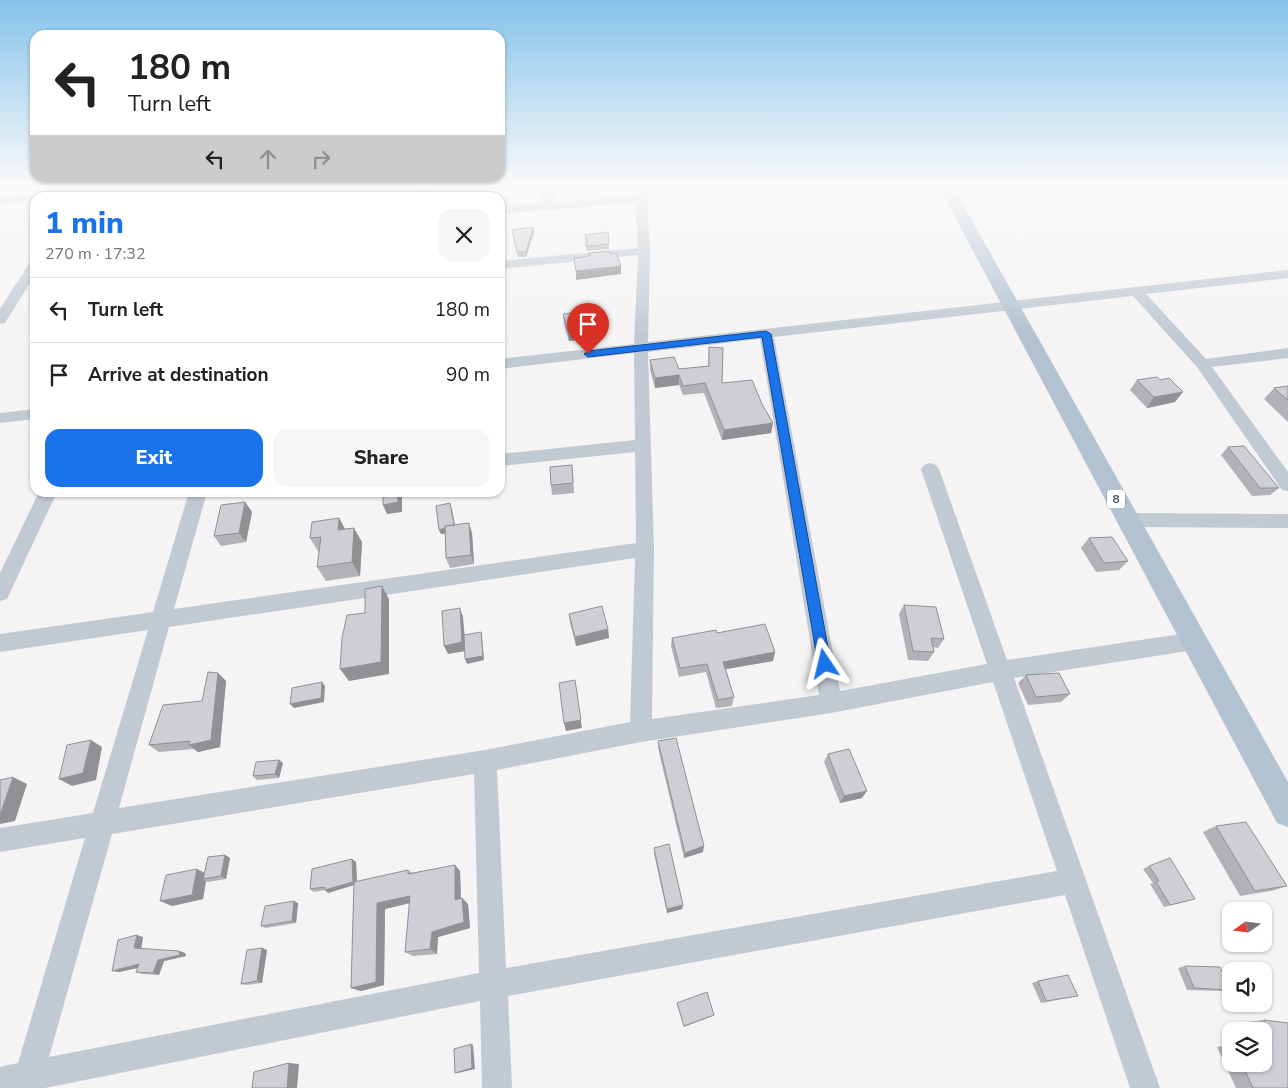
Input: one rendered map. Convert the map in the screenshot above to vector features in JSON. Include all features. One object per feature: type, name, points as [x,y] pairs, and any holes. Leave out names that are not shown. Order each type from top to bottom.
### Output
[{"type":"main road","name":"8","points":[[972,236],[1288,812]]},
{"type":"street","points":[[641,731],[645,549],[641,348],[643,236]]},
{"type":"street","points":[[505,265],[644,251]]},
{"type":"street","points":[[0,320],[30,273]]},
{"type":"street","points":[[505,363],[1288,274]]},
{"type":"street","points":[[1136,292],[1202,364],[1288,485]]},
{"type":"street","points":[[766,334],[832,703]]},
{"type":"street","points":[[1202,364],[1288,353]]},
{"type":"street","points":[[0,418],[30,415]]},
{"type":"street","points":[[505,459],[644,445]]},
{"type":"street","points":[[930,469],[1145,1088]]},
{"type":"street","points":[[0,593],[46,497]]},
{"type":"street","points":[[27,1082],[161,621],[202,497]]},
{"type":"street","points":[[1128,520],[1288,521]]},
{"type":"street","points":[[0,643],[645,549]]},
{"type":"street","points":[[0,840],[485,762],[641,731],[832,703],[999,671],[1194,641]]},
{"type":"street","points":[[485,762],[497,1088]]},
{"type":"street","points":[[0,1082],[27,1082],[494,984],[1073,881]]},
{"type":"building","points":[[513,236],[531,236],[526,252],[517,252]]},
{"type":"building","points":[[585,236],[608,236],[609,244],[586,246],[585,243],[588,243]]},
{"type":"building","points":[[610,251],[610,254],[616,253],[621,266],[576,271],[574,258],[590,256],[589,253]]},
{"type":"building","points":[[587,311],[592,328],[568,331],[563,314]]},
{"type":"building","points":[[709,347],[723,348],[722,383],[752,380],[763,406],[773,423],[724,430],[705,383],[683,386],[679,375],[655,378],[650,360],[674,357],[679,369],[709,366]]},
{"type":"building","points":[[1157,377],[1160,380],[1169,378],[1183,392],[1154,397],[1137,380]]},
{"type":"building","points":[[1288,386],[1288,400],[1274,388]]},
{"type":"building","points":[[1244,446],[1279,488],[1260,488],[1228,447]]},
{"type":"building","points":[[572,465],[573,483],[551,485],[550,467]]},
{"type":"building","points":[[383,497],[398,497],[398,502],[383,505]]},
{"type":"building","points":[[245,502],[239,533],[214,536],[221,505]]},
{"type":"building","points":[[450,503],[454,525],[445,526],[445,528],[439,530],[436,506]]},
{"type":"building","points":[[339,518],[338,530],[354,528],[352,562],[317,567],[321,537],[310,538],[312,522]]},
{"type":"building","points":[[469,523],[471,555],[446,558],[445,526]]},
{"type":"building","points":[[1112,537],[1128,561],[1104,563],[1089,538]]},
{"type":"building","points":[[382,586],[381,662],[340,669],[342,638],[347,615],[365,613],[365,589]]},
{"type":"building","points":[[904,605],[936,607],[944,639],[931,638],[934,652],[913,651]]},
{"type":"building","points":[[602,606],[608,629],[575,637],[569,614]]},
{"type":"building","points":[[460,608],[462,642],[444,646],[442,611]]},
{"type":"building","points":[[765,624],[775,652],[723,662],[734,697],[718,700],[707,664],[680,668],[672,638],[716,630],[717,633]]},
{"type":"building","points":[[481,632],[483,656],[465,659],[464,635]]},
{"type":"building","points":[[208,672],[218,673],[211,740],[189,745],[190,741],[149,745],[163,705],[202,701]]},
{"type":"building","points":[[1059,673],[1070,694],[1036,697],[1026,675]]},
{"type":"building","points":[[575,680],[581,720],[564,723],[559,683]]},
{"type":"building","points":[[322,682],[321,698],[290,704],[292,688]]},
{"type":"building","points":[[676,738],[704,846],[685,853],[658,741]]},
{"type":"building","points":[[91,740],[83,773],[59,779],[67,745]]},
{"type":"building","points":[[849,749],[867,791],[844,796],[828,754]]},
{"type":"building","points":[[279,760],[275,774],[253,776],[256,762]]},
{"type":"building","points":[[13,777],[0,815],[0,780]]},
{"type":"building","points":[[1246,822],[1287,886],[1255,891],[1216,826]]},
{"type":"building","points":[[669,844],[683,905],[667,909],[654,848]]},
{"type":"building","points":[[225,855],[221,876],[203,879],[208,857]]},
{"type":"building","points":[[1170,858],[1195,899],[1170,905],[1156,882],[1159,881],[1149,866]]},
{"type":"building","points":[[352,859],[353,882],[325,890],[325,887],[310,889],[312,869]]},
{"type":"building","points":[[455,865],[455,900],[462,898],[464,922],[432,932],[430,949],[405,952],[410,896],[377,903],[376,982],[351,988],[354,882],[408,870],[408,874]]},
{"type":"building","points":[[197,869],[192,895],[160,901],[166,875]]},
{"type":"building","points":[[294,901],[292,921],[261,926],[265,906]]},
{"type":"building","points":[[137,935],[134,948],[179,951],[180,955],[158,960],[153,973],[136,972],[139,964],[112,971],[118,940]]},
{"type":"building","points":[[262,948],[257,981],[241,984],[247,950]]},
{"type":"building","points":[[1185,966],[1220,967],[1222,972],[1222,990],[1194,988]]},
{"type":"building","points":[[1068,975],[1078,996],[1046,1001],[1038,981]]},
{"type":"building","points":[[707,992],[714,1015],[684,1026],[677,1003]]},
{"type":"building","points":[[1264,1020],[1288,1023],[1288,1088],[1253,1088],[1246,1072],[1272,1072],[1272,1022],[1265,1022]]},
{"type":"building","points":[[471,1044],[472,1068],[455,1073],[454,1049]]},
{"type":"building","points":[[289,1063],[287,1088],[252,1088],[254,1072]]},
{"type":"route","points":[[588,354],[766,334],[825,664]]}]
